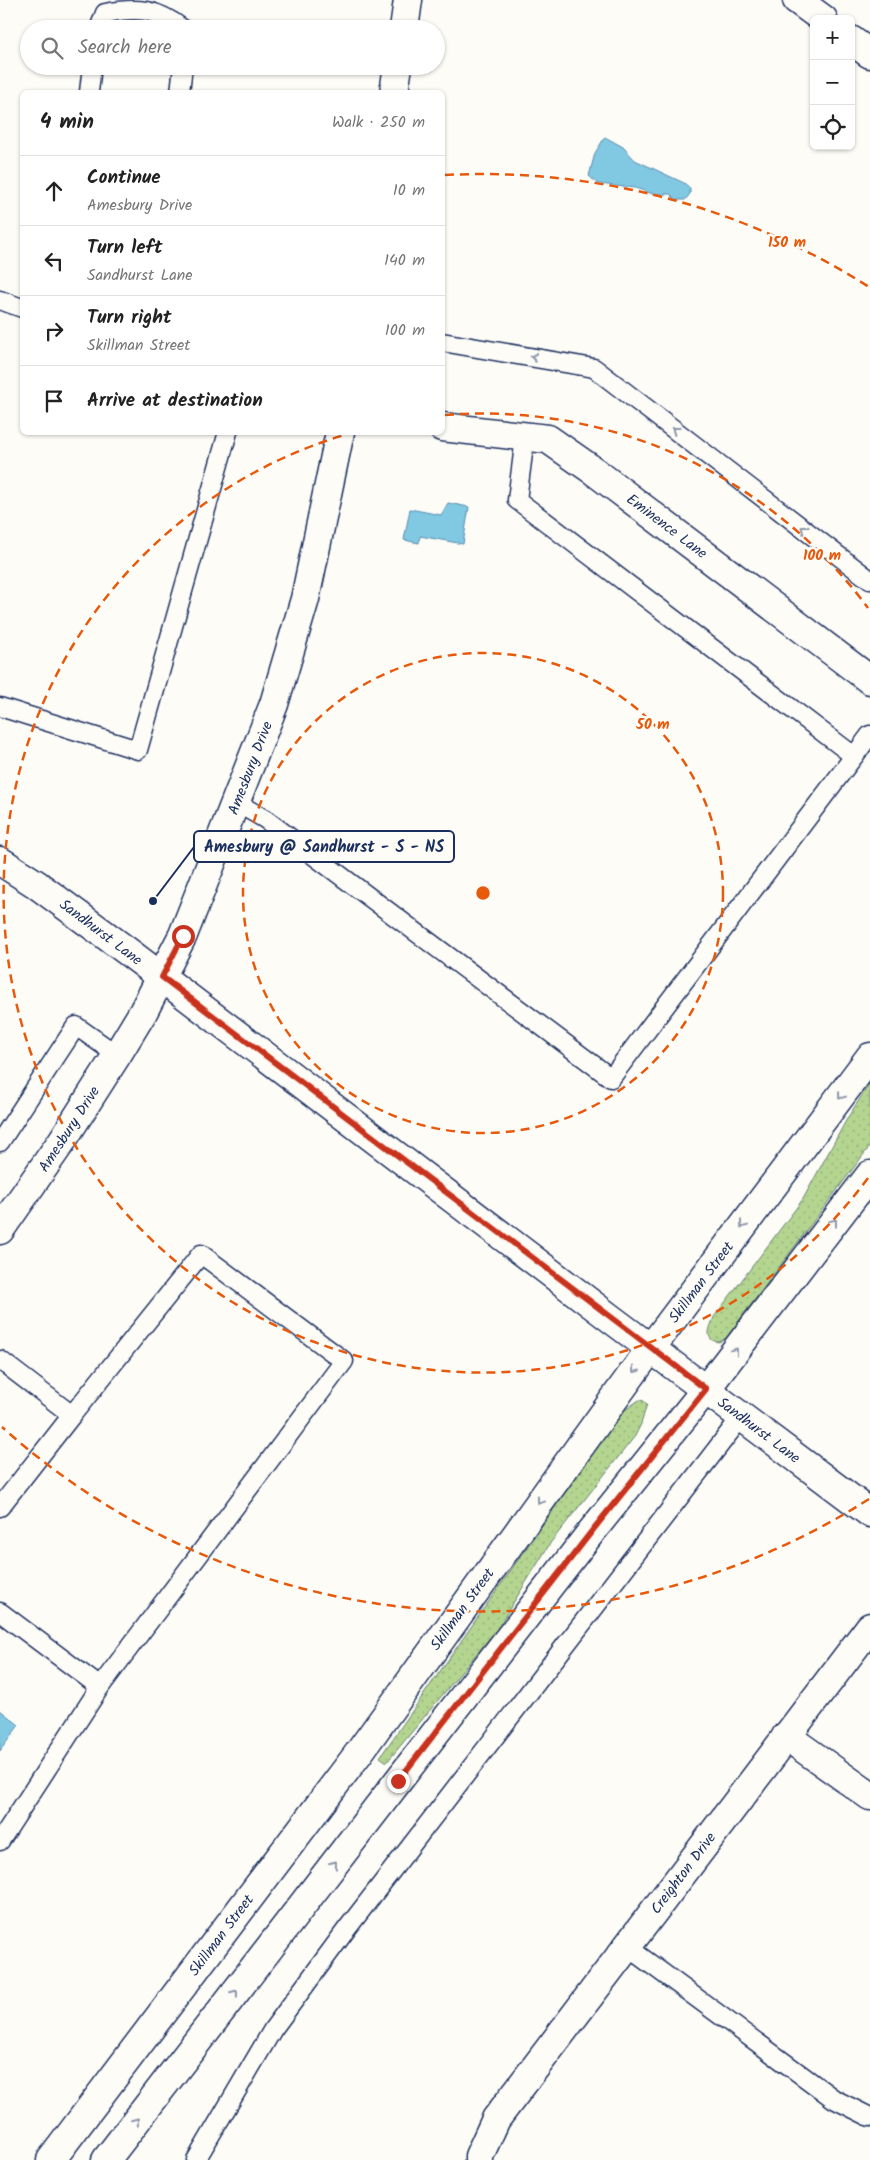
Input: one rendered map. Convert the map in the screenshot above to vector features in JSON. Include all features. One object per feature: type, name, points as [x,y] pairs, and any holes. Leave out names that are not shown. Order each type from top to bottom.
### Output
[{"type":"street","points":[[405,20],[408,0]]},
{"type":"street","points":[[797,0],[818,15]]},
{"type":"street","points":[[855,43],[870,54]]},
{"type":"street","points":[[394,90],[397,75]]},
{"type":"street","name":"Eminence Lane","points":[[445,426],[548,440],[594,471],[870,680]]},
{"type":"street","name":"Amesbury Drive","points":[[1,1228],[62,1141],[117,1055],[162,977],[183,936],[237,803],[274,704],[305,599],[339,435]]},
{"type":"street","name":"Sandhurst Lane","points":[[0,861],[36,884],[162,977],[870,1513]]},
{"type":"street","name":"Skillman Street","points":[[52,2160],[358,1754],[651,1348],[870,1057]]},
{"type":"street","points":[[106,2160],[562,1570],[706,1389],[870,1175]]},
{"type":"street","name":"Creighton Drive","points":[[479,2160],[479,2156],[496,2119],[870,1627]]},
{"type":"street","points":[[786,1736],[870,1796]]},
{"type":"lane","points":[[102,20],[105,13],[132,8],[159,14],[169,20]]},
{"type":"lane","points":[[88,90],[91,75]]},
{"type":"lane","points":[[180,90],[182,75]]},
{"type":"lane","points":[[0,300],[20,307]]},
{"type":"lane","points":[[445,343],[594,368],[870,580]]},
{"type":"lane","points":[[0,707],[138,750],[227,435]]},
{"type":"lane","points":[[525,438],[518,500],[854,756]]},
{"type":"lane","points":[[237,803],[265,819],[611,1078],[870,735]]},
{"type":"lane","points":[[0,1142],[76,1026],[117,1055]]},
{"type":"lane","points":[[0,1507],[201,1254],[344,1361],[100,1687],[0,1841]]},
{"type":"lane","points":[[0,1360],[72,1415]]},
{"type":"lane","points":[[196,2160],[272,2029],[346,1930],[742,1416]]},
{"type":"lane","points":[[0,1612],[100,1687]]},
{"type":"lane","points":[[626,1946],[834,2099],[870,2116]]},
{"type":"green space","points":[[870,1083],[870,1146],[726,1338],[719,1342],[714,1341],[709,1336],[709,1333],[714,1317],[803,1199],[848,1117]]},
{"type":"green space","points":[[639,1400],[647,1404],[635,1436],[551,1542],[497,1629],[387,1762],[380,1757],[616,1420],[625,1410]]},
{"type":"water","points":[[605,137],[623,147],[635,160],[684,183],[690,188],[690,194],[685,200],[676,200],[670,194],[653,194],[635,188],[598,184],[589,176],[595,153]]},
{"type":"water","points":[[448,503],[469,507],[463,544],[420,536],[419,543],[404,540],[410,509],[441,515]]},
{"type":"water","points":[[0,1710],[19,1725],[0,1751]]},
{"type":"place","name":"Amesbury @ Sandhurst - S - NS","points":[[153,901]]},
{"type":"route","points":[[183,936],[162,977],[629,1333],[706,1389],[592,1531],[398,1781]]}]
